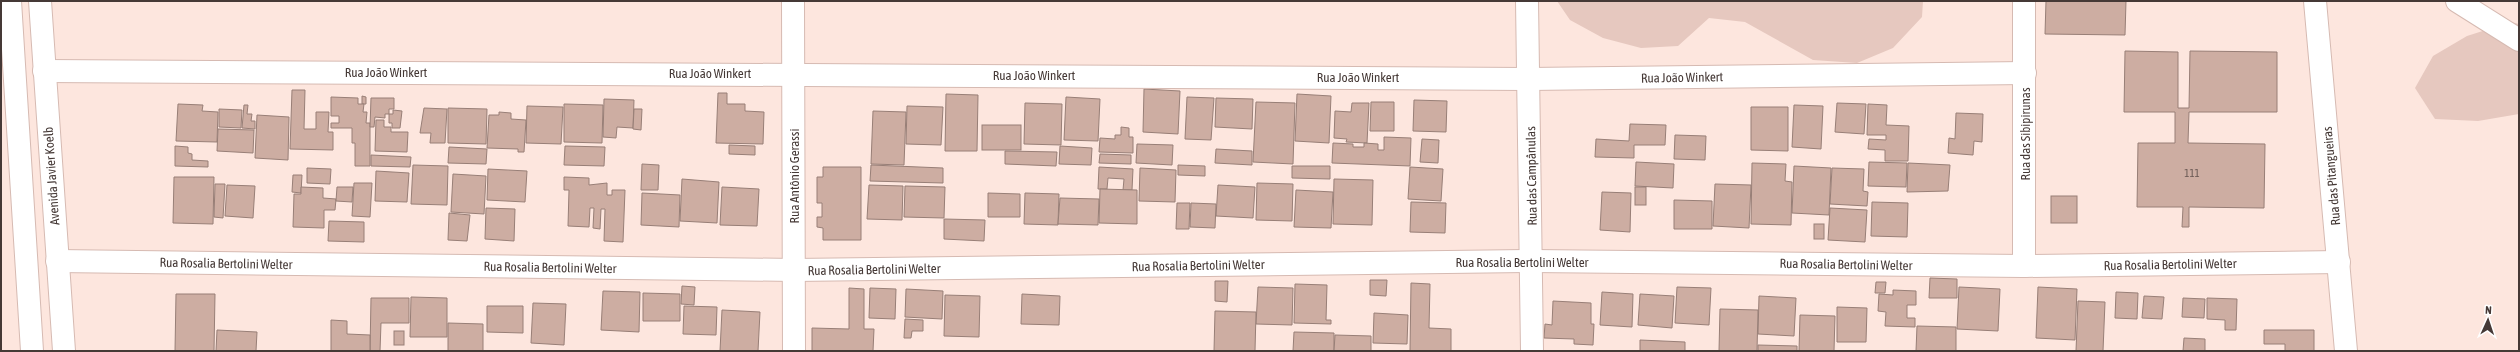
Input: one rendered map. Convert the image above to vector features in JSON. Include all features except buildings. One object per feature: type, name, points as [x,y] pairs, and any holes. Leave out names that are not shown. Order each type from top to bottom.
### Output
[{"type":"street","points":[[10,1],[32,351]]},
{"type":"street","name":"Avenida Javier Koelb","points":[[40,1],[64,351]]},
{"type":"street","name":"Rua Antônio Gerassi","points":[[793,1],[794,351]]},
{"type":"street","name":"Rua das Campânulas","points":[[1527,1],[1530,78],[1532,351]]},
{"type":"street","name":"Rua das Sibipirunas","points":[[2024,1],[2024,266]]},
{"type":"street","name":"Rua das Pitangueiras","points":[[2316,1],[2346,351]]},
{"type":"street","points":[[2457,1],[2519,40]]},
{"type":"street","name":"Rua João Winkert","points":[[44,71],[1530,78],[2025,73]]},
{"type":"street","name":"Rua Rosalia Bertolini Welter","points":[[57,261],[794,270],[1532,261],[2024,266],[2339,262]]},
{"type":"shaded area","points":[[1557,1],[1923,1],[1922,17],[1893,48],[1857,63],[1813,60],[1745,22],[1709,18],[1678,46],[1641,48],[1603,38],[1570,20]]},
{"type":"shaded area","points":[[2511,22],[2519,24],[2519,114],[2478,121],[2435,119],[2415,88],[2433,56],[2467,36]]}]
